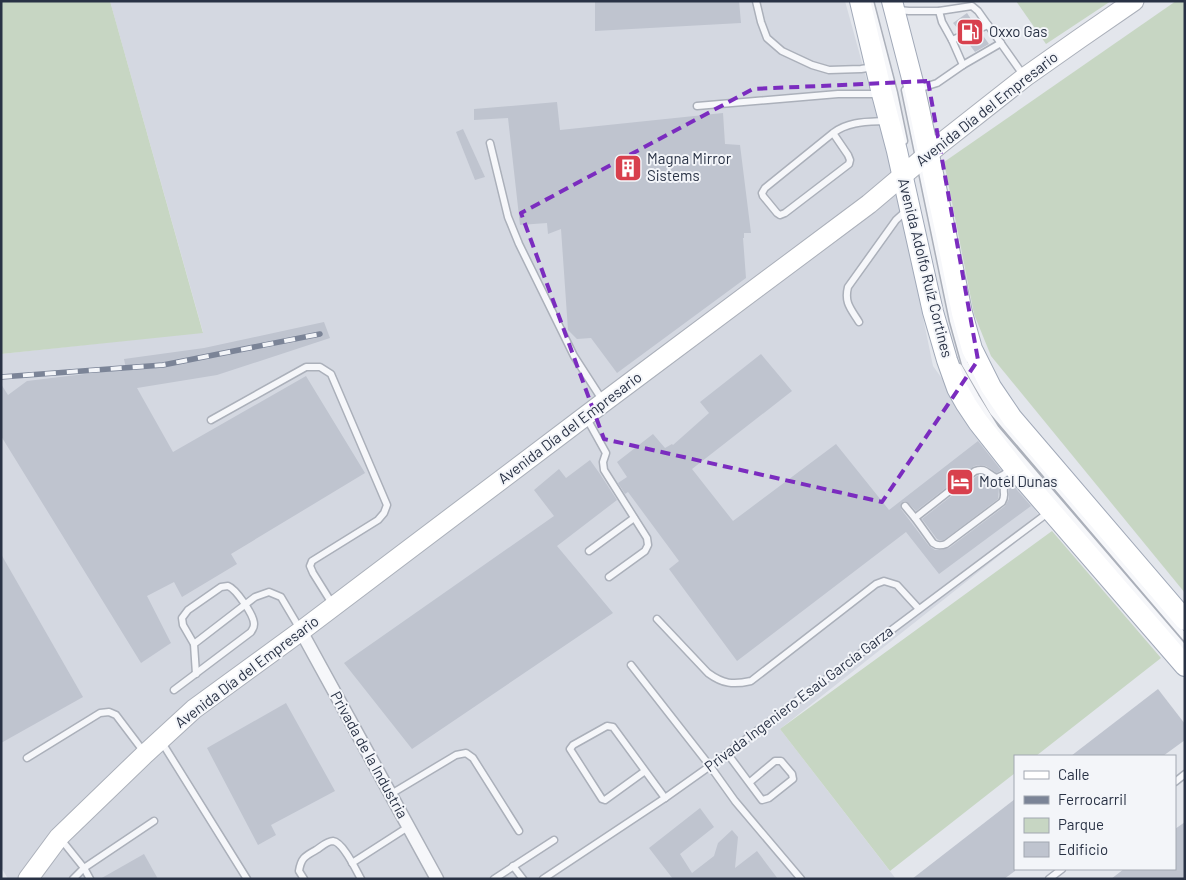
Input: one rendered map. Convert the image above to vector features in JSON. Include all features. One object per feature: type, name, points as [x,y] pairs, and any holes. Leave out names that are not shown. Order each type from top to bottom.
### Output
[{"type":"main road","name":"Avenida Adolfo Ruíz Cortines","points":[[860,1],[890,121],[913,164],[972,349],[991,387],[1012,418],[1185,620]]},
{"type":"main road","name":"Avenida Adolfo Ruíz Cortines","points":[[893,5],[909,86],[913,164],[910,207],[933,312],[957,388],[978,422],[1016,471],[1185,666]]},
{"type":"street","name":"Avenida Día del Empresario","points":[[28,879],[59,837],[194,709],[301,631],[869,204],[913,164],[1025,78],[1079,38],[1134,1]]},
{"type":"street","name":"Privada de la Industria","points":[[301,631],[437,879]]},
{"type":"lane","points":[[756,1],[767,38],[782,50],[812,66],[829,70],[860,69],[876,66]]},
{"type":"lane","points":[[870,1],[965,364],[993,412],[1185,637]]},
{"type":"lane","points":[[893,5],[909,11],[939,11],[972,6],[978,11],[1025,78]]},
{"type":"lane","points":[[939,11],[942,22],[963,65]]},
{"type":"lane","points":[[952,40],[988,25]]},
{"type":"lane","points":[[909,86],[937,82],[1001,44]]},
{"type":"lane","points":[[697,106],[838,94],[882,94]]},
{"type":"lane","points":[[833,132],[848,155],[849,164],[780,215],[764,196],[763,191],[833,132],[841,126],[890,121]]},
{"type":"lane","points":[[490,144],[508,217],[518,244],[574,356],[604,402]]},
{"type":"lane","points":[[859,322],[848,304],[846,295],[848,287],[896,220],[910,207]]},
{"type":"lane","points":[[954,354],[964,376],[996,429],[1185,649]]},
{"type":"lane","points":[[211,420],[306,367],[320,367],[331,374],[387,505],[384,513],[378,520],[312,561],[310,566],[313,573],[334,606]]},
{"type":"lane","points":[[586,416],[606,453],[603,462],[604,470],[647,538],[648,545],[645,551],[610,577]]},
{"type":"lane","points":[[915,518],[975,471],[983,470],[997,478],[1016,471]]},
{"type":"lane","points":[[905,506],[933,543],[940,546],[946,544],[1002,502],[1005,496],[1004,489],[1006,484],[1016,471]]},
{"type":"lane","name":"Privada Ingeniero Esaú García Garza","points":[[543,879],[710,766],[1050,511]]},
{"type":"lane","points":[[589,551],[634,518]]},
{"type":"lane","points":[[657,619],[708,674],[717,680],[738,684],[751,681],[876,584],[884,581],[897,584],[919,609]]},
{"type":"lane","points":[[174,690],[196,674],[252,632],[254,621],[245,604],[233,588],[228,586],[221,587],[188,610],[182,618],[182,625],[194,644],[196,674]]},
{"type":"lane","points":[[194,644],[255,596],[269,592],[281,597],[301,631]]},
{"type":"lane","points":[[631,665],[735,801],[800,879]]},
{"type":"lane","points":[[27,758],[100,713],[109,712],[116,715],[146,754]]},
{"type":"lane","points":[[645,771],[605,800],[602,799],[570,749],[573,745],[607,726],[613,726],[665,798]]},
{"type":"lane","points":[[160,740],[247,879]]},
{"type":"lane","points":[[391,794],[456,755],[466,753],[473,758],[519,831]]},
{"type":"lane","points":[[727,753],[762,800],[769,798],[793,779],[792,774],[782,761],[775,761],[750,782]]},
{"type":"lane","points":[[73,879],[84,868],[154,821]]},
{"type":"lane","points":[[352,863],[408,827]]},
{"type":"lane","points":[[59,837],[84,868],[90,879]]},
{"type":"lane","points":[[494,879],[554,840]]},
{"type":"lane","points":[[304,879],[299,871],[301,862],[306,855],[331,841],[342,846],[361,879]]},
{"type":"lane","points":[[514,866],[522,879]]},
{"type":"lane","points":[[1049,879],[1061,870]]},
{"type":"highlighted area","points":[[928,81],[978,360],[882,502],[604,439],[521,213],[753,89]]},
{"type":"shaded area","points":[[110,1],[845,1],[896,186],[933,366],[1043,521],[780,729],[896,879],[8,879],[1,867],[1,354],[203,332]]},
{"type":"green space","points":[[1,1],[110,1],[203,333],[1,354]]},
{"type":"green space","points":[[1016,1],[1111,1],[1046,44]]},
{"type":"green space","points":[[1176,1],[1185,1],[1185,593],[991,356],[974,314],[944,162]]},
{"type":"green space","points":[[1052,531],[1161,658],[1037,755],[1014,755],[1014,774],[890,871],[780,729]]},
{"type":"building","points":[[595,1],[739,1],[741,23],[595,31]]},
{"type":"building","points":[[967,13],[975,25],[960,31],[953,23]]},
{"type":"building","points":[[981,33],[989,44],[975,52],[966,40]]},
{"type":"building","points":[[557,102],[560,130],[723,113],[725,144],[740,145],[751,233],[744,233],[743,238],[746,278],[617,373],[591,338],[577,339],[568,330],[561,229],[548,234],[547,223],[520,225],[508,118],[474,120],[474,109]]},
{"type":"building","points":[[463,129],[485,177],[475,180],[456,132]]},
{"type":"building","points":[[324,322],[330,338],[217,375],[137,388],[173,452],[306,376],[365,473],[231,554],[237,564],[182,597],[174,582],[147,596],[171,643],[141,663],[1,436],[1,384],[8,395],[27,381],[126,369],[124,359],[204,348]]},
{"type":"building","points":[[761,354],[792,391],[692,469],[733,521],[836,444],[889,510],[978,441],[1001,470],[997,473],[986,466],[974,466],[916,511],[907,502],[904,501],[901,504],[901,509],[929,546],[935,550],[949,548],[1005,506],[1009,499],[1009,488],[1012,484],[1031,506],[939,574],[906,532],[737,661],[669,569],[679,561],[628,492],[625,494],[618,483],[627,477],[617,462],[653,434],[665,448],[673,445],[709,413],[700,402]]},
{"type":"building","points":[[590,460],[617,500],[557,546],[613,613],[412,749],[344,663],[554,516],[534,490],[559,469],[566,478]]},
{"type":"building","points":[[980,475],[995,483],[1002,481],[999,487],[998,499],[944,540],[937,539],[922,519]]},
{"type":"building","points":[[1,554],[83,697],[1,743]]},
{"type":"building","points":[[1158,689],[1185,724],[1185,740],[1164,755],[1072,755]]},
{"type":"building","points":[[286,703],[335,791],[271,825],[276,835],[258,845],[207,748]]},
{"type":"building","points":[[1014,800],[1015,871],[1004,879],[912,879]]},
{"type":"building","points":[[700,808],[714,827],[680,854],[692,873],[714,856],[718,843],[732,830],[738,837],[735,868],[757,851],[778,879],[673,879],[649,848]]},
{"type":"building","points":[[1185,822],[1185,879],[1111,879],[1123,870],[1176,870],[1176,828]]},
{"type":"building","points":[[144,854],[158,879],[100,879]]},
{"type":"railway","points":[[1,377],[163,365],[320,334]]},
{"type":"place","name":"Oxxo Gas","points":[[970,32]]},
{"type":"place","name":"Magna Mirror Sistems","points":[[628,168]]},
{"type":"place","name":"Motel Dunas","points":[[960,482]]}]
